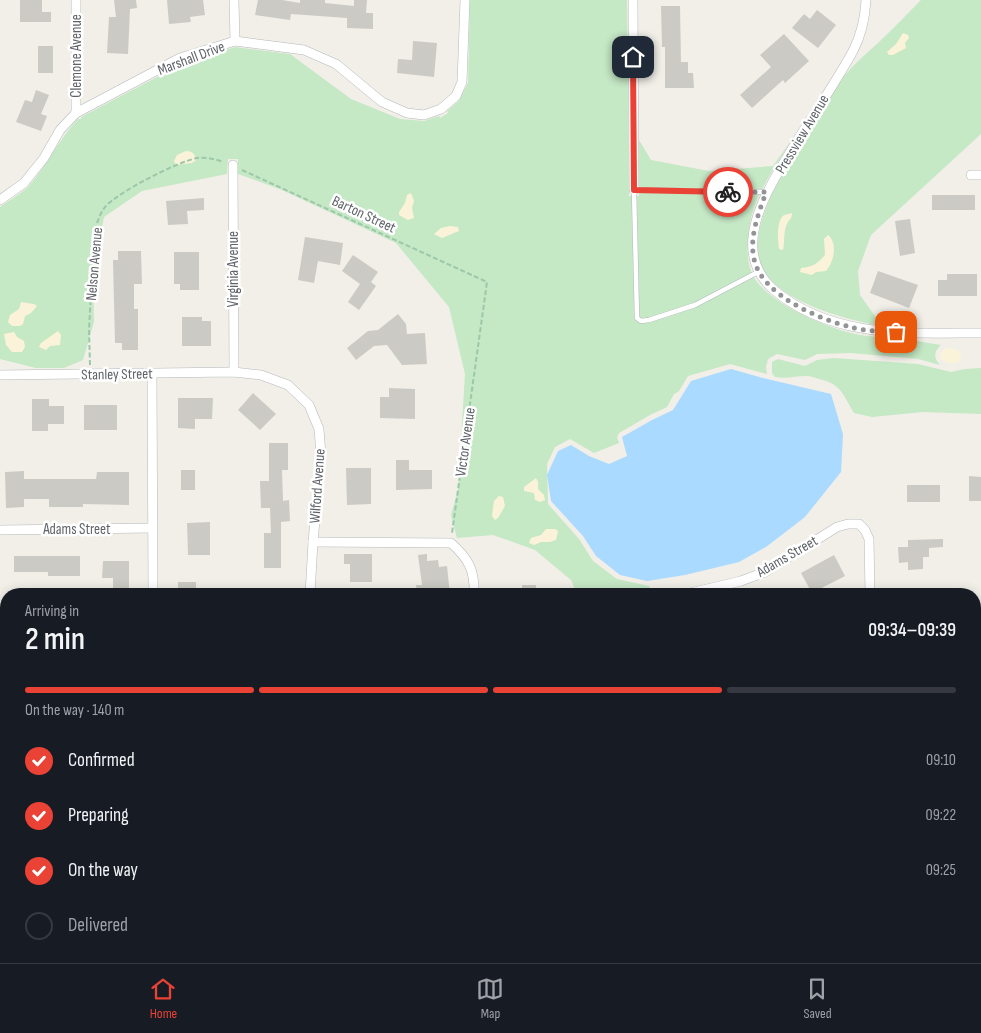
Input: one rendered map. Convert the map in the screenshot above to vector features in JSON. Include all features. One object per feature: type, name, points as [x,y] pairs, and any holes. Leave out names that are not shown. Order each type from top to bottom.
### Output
[{"type":"street","name":"Clemone Avenue","points":[[76,0],[76,113]]},
{"type":"street","points":[[234,0],[235,41]]},
{"type":"street","name":"Marshall Drive","points":[[0,200],[24,182],[44,158],[60,130],[76,113],[180,58],[235,41],[304,50],[336,64],[382,102],[407,113],[424,115],[441,109],[456,96],[462,82],[465,0]]},
{"type":"street","points":[[633,0],[634,190]]},
{"type":"street","name":"Pressview Avenue","points":[[758,272],[754,260],[753,240],[755,225],[766,192],[854,49],[865,22],[866,0]]},
{"type":"street","name":"Virginia Avenue","points":[[233,165],[234,372]]},
{"type":"street","points":[[971,175],[981,175]]},
{"type":"street","points":[[758,272],[765,282],[783,297],[836,323],[881,332],[981,333]]},
{"type":"street","name":"Stanley Street","points":[[0,375],[234,372]]},
{"type":"street","name":"Wilford Avenue","points":[[234,372],[261,375],[288,385],[310,405],[319,429],[321,455],[310,588]]},
{"type":"street","points":[[152,373],[153,588]]},
{"type":"street","name":"Adams Street","points":[[711,588],[741,581],[765,572],[837,527],[848,524],[859,524],[865,530],[869,539],[870,588]]},
{"type":"street","name":"Adams Street","points":[[0,530],[153,528]]},
{"type":"street","points":[[313,542],[451,542],[464,554],[475,582],[474,588]]},
{"type":"lane","points":[[758,272],[695,305],[641,321],[637,318],[634,190],[766,192]]},
{"type":"path","name":"Nelson Avenue","points":[[91,374],[89,330],[94,235],[96,223],[106,206],[125,191],[176,166],[198,158],[215,159],[233,165]]},
{"type":"path","name":"Barton Street","points":[[233,165],[487,282]]},
{"type":"path","name":"Victor Avenue","points":[[451,542],[487,282]]},
{"type":"green space","points":[[470,0],[627,0],[629,196],[639,196],[639,140],[651,160],[709,171],[773,166],[792,139],[762,190],[750,223],[748,260],[757,282],[767,293],[781,303],[828,326],[860,335],[941,345],[935,355],[940,365],[918,359],[851,353],[817,354],[805,360],[777,354],[768,359],[767,374],[730,364],[688,376],[667,407],[619,433],[617,437],[619,443],[594,453],[570,439],[555,447],[547,464],[548,504],[579,539],[593,561],[617,579],[649,586],[650,588],[574,588],[571,580],[535,550],[493,535],[457,538],[451,515],[458,490],[465,374],[449,307],[396,243],[282,190],[238,174],[238,159],[228,159],[227,174],[142,191],[104,217],[93,273],[94,322],[83,360],[64,368],[36,368],[0,359],[0,207],[29,186],[65,135],[81,117],[182,64],[235,47],[290,54],[351,99],[400,119],[424,121],[439,116],[440,118],[448,113],[447,111],[459,101],[468,83]]},
{"type":"green space","points":[[921,0],[981,0],[981,134],[871,235],[858,271],[860,295],[882,326],[833,314],[798,299],[783,290],[770,279],[762,267],[758,250],[759,231],[773,192],[841,80]]},
{"type":"green space","points":[[834,358],[918,364],[951,372],[981,368],[981,414],[923,412],[872,417],[854,413],[841,391],[826,381],[808,376],[775,377],[772,373],[772,362],[778,359],[805,366],[817,360]]},
{"type":"sand","points":[[903,33],[908,35],[909,38],[905,43],[906,48],[893,55],[889,55],[887,52],[896,44]]},
{"type":"sand","points":[[186,151],[193,153],[196,160],[192,163],[176,165],[174,161],[177,155]]},
{"type":"sand","points":[[411,193],[414,201],[412,208],[414,218],[408,220],[399,215],[399,212],[405,203],[407,195]]},
{"type":"sand","points":[[792,213],[792,217],[785,230],[783,250],[779,249],[778,231],[781,218]]},
{"type":"sand","points":[[458,227],[459,231],[442,238],[434,234],[441,228]]},
{"type":"sand","points":[[828,235],[833,243],[834,253],[826,271],[816,272],[812,275],[800,272],[801,268],[809,267],[820,261],[825,255],[824,239]]},
{"type":"sand","points":[[21,302],[37,306],[31,313],[25,316],[23,324],[12,326],[8,322],[10,315],[19,309]]},
{"type":"sand","points":[[58,331],[61,335],[60,345],[50,346],[46,350],[39,347],[41,343]]},
{"type":"sand","points":[[14,332],[17,337],[24,341],[25,347],[22,352],[12,352],[6,345],[4,334]]},
{"type":"sand","points":[[946,348],[961,352],[960,361],[950,363],[940,359],[941,352]]},
{"type":"sand","points":[[536,478],[538,489],[544,495],[545,500],[540,502],[535,500],[534,493],[524,491],[524,487]]},
{"type":"sand","points":[[499,496],[503,497],[505,506],[495,520],[492,516],[494,501]]},
{"type":"sand","points":[[546,529],[558,531],[556,540],[534,545],[529,543],[531,538],[541,535]]},
{"type":"water","points":[[731,369],[831,394],[843,434],[841,472],[805,517],[766,547],[739,562],[685,575],[647,581],[620,575],[596,556],[583,536],[551,501],[547,475],[558,451],[571,445],[589,456],[609,464],[627,456],[622,437],[673,410],[691,381]]},
{"type":"building","points":[[20,0],[42,0],[42,12],[51,12],[51,22],[20,22]]},
{"type":"building","points":[[114,0],[136,0],[137,8],[130,9],[128,54],[107,53],[109,17],[116,17]]},
{"type":"building","points":[[167,0],[203,0],[205,15],[190,17],[191,22],[169,24]]},
{"type":"building","points":[[258,0],[282,0],[300,3],[300,0],[325,0],[325,3],[354,6],[354,0],[367,0],[366,13],[373,13],[373,29],[347,28],[347,18],[291,14],[290,20],[255,15]]},
{"type":"building","points":[[661,6],[680,6],[681,62],[688,62],[688,73],[693,73],[694,88],[665,88],[665,47],[662,47]]},
{"type":"building","points":[[817,10],[836,25],[818,48],[792,28],[804,14],[810,19]]},
{"type":"building","points":[[784,34],[809,61],[785,83],[783,80],[752,108],[740,95],[771,67],[760,55]]},
{"type":"building","points":[[413,41],[437,43],[434,77],[397,73],[398,59],[412,60]]},
{"type":"building","points":[[38,46],[53,46],[53,73],[38,73]]},
{"type":"building","points":[[36,90],[49,95],[41,114],[47,116],[41,131],[16,122],[25,100],[32,102]]},
{"type":"building","points":[[932,195],[975,195],[975,210],[932,210]]},
{"type":"building","points":[[204,198],[204,210],[187,211],[188,224],[168,225],[166,201]]},
{"type":"building","points":[[910,219],[915,253],[900,256],[895,221]]},
{"type":"building","points":[[305,237],[343,243],[340,265],[318,261],[314,283],[298,280]]},
{"type":"building","points":[[118,251],[141,251],[142,284],[134,284],[134,309],[138,309],[138,350],[122,350],[122,343],[115,343],[113,260],[118,260]]},
{"type":"building","points":[[174,252],[199,252],[199,290],[180,290],[180,284],[174,284]]},
{"type":"building","points":[[353,255],[378,272],[371,282],[376,286],[359,310],[348,302],[360,284],[342,271]]},
{"type":"building","points":[[878,271],[918,285],[909,308],[870,293]]},
{"type":"building","points":[[947,274],[977,274],[977,296],[938,296],[938,280],[947,280]]},
{"type":"building","points":[[398,314],[406,324],[407,334],[425,333],[427,364],[402,365],[387,345],[374,346],[356,360],[347,348],[368,331],[378,330]]},
{"type":"building","points":[[182,317],[202,317],[202,321],[211,321],[211,346],[182,346]]},
{"type":"building","points":[[389,388],[415,389],[415,419],[380,418],[380,397],[389,397]]},
{"type":"building","points":[[253,393],[276,414],[260,430],[238,410]]},
{"type":"building","points":[[178,398],[213,398],[212,419],[195,419],[195,429],[178,428]]},
{"type":"building","points":[[32,399],[49,399],[49,406],[64,406],[64,424],[48,424],[48,431],[32,431]]},
{"type":"building","points":[[84,405],[117,405],[117,430],[84,430]]},
{"type":"building","points":[[269,443],[288,443],[288,470],[282,470],[283,501],[289,500],[290,521],[281,522],[281,568],[264,568],[264,533],[271,533],[270,508],[261,508],[260,481],[269,481]]},
{"type":"building","points":[[396,460],[409,460],[409,470],[432,470],[432,489],[396,490]]},
{"type":"building","points":[[346,468],[371,468],[371,504],[347,505]]},
{"type":"building","points":[[181,470],[195,470],[195,490],[181,490]]},
{"type":"building","points":[[24,471],[24,479],[96,479],[97,472],[129,472],[129,505],[83,504],[83,507],[49,507],[49,499],[24,499],[24,507],[6,508],[5,472]]},
{"type":"building","points":[[969,476],[981,477],[981,501],[969,501]]},
{"type":"building","points":[[907,485],[940,485],[940,502],[907,502]]},
{"type":"building","points":[[210,522],[210,555],[188,555],[187,523]]},
{"type":"building","points":[[943,539],[943,547],[929,548],[929,557],[923,557],[923,569],[908,570],[908,562],[899,563],[898,547],[908,547],[908,540]]},
{"type":"building","points":[[344,554],[372,554],[372,582],[350,582],[350,564],[344,564]]},
{"type":"building","points":[[427,554],[427,561],[438,560],[439,567],[447,566],[449,588],[416,588],[416,585],[422,585],[418,555]]},
{"type":"building","points":[[834,555],[845,576],[822,588],[809,588],[801,573]]},
{"type":"building","points":[[14,556],[80,556],[80,576],[48,576],[48,572],[14,572]]},
{"type":"building","points":[[103,561],[129,561],[129,588],[113,588],[113,578],[102,578]]},
{"type":"building","points":[[178,582],[196,582],[196,588],[178,588]]},
{"type":"building","points":[[522,585],[536,585],[536,588],[522,588]]},
{"type":"way so far","points":[[728,192],[766,192],[755,225],[754,260],[758,272],[765,282],[783,297],[836,323],[881,332],[896,332]]},
{"type":"route","points":[[633,57],[634,190],[728,192]]}]
